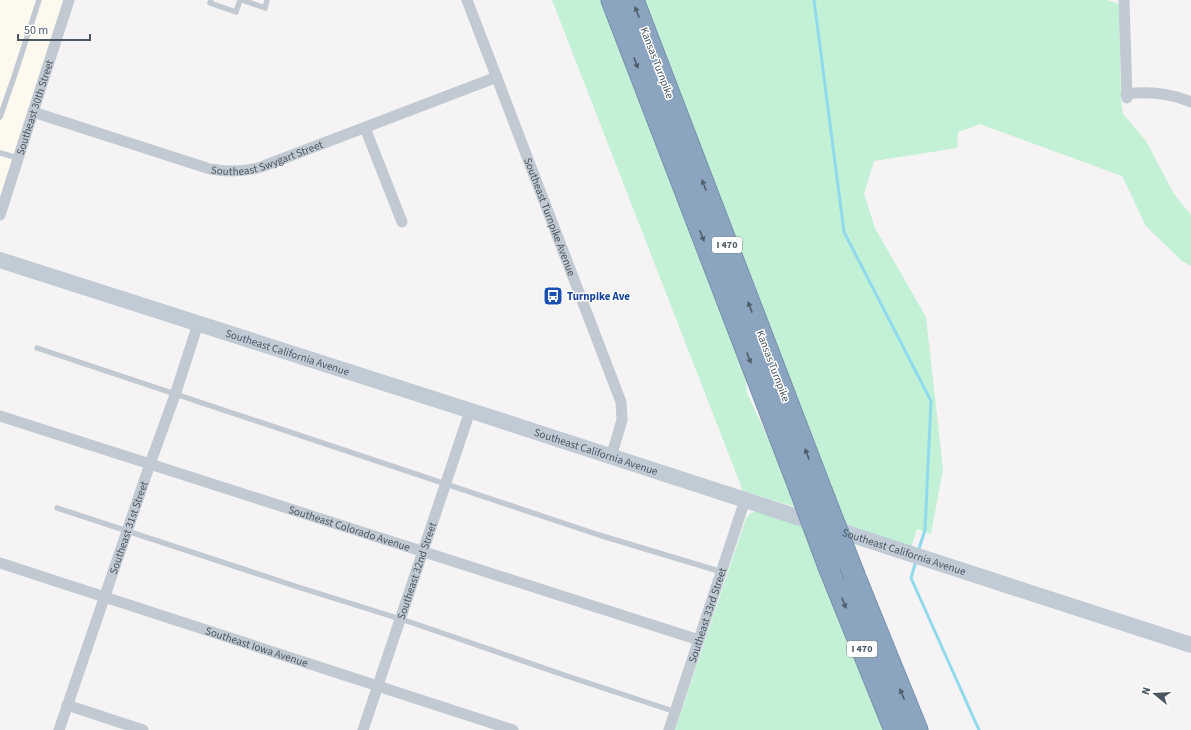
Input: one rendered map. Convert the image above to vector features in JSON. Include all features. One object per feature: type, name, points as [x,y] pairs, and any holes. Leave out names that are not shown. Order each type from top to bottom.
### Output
[{"type":"highway","name":"Kansas Turnpike","points":[[612,0],[829,567],[895,730]]},
{"type":"highway","name":"Kansas Turnpike","points":[[633,0],[854,575],[917,730]]},
{"type":"main road","name":"Southeast California Avenue","points":[[0,260],[1191,645]]},
{"type":"street","name":"Southeast 30th Street","points":[[0,215],[69,0]]},
{"type":"street","name":"Southeast Turnpike Avenue","points":[[467,0],[621,402],[622,420],[611,457]]},
{"type":"street","points":[[1124,0],[1127,96],[1156,93],[1175,96],[1191,102]]},
{"type":"street","name":"Southeast Swygart Street","points":[[33,112],[210,168],[224,171],[245,171],[261,167],[497,77]]},
{"type":"street","points":[[365,128],[402,222]]},
{"type":"street","name":"Southeast 31st Street","points":[[59,730],[175,395],[198,324]]},
{"type":"street","name":"Southeast 32nd Street","points":[[363,730],[470,412]]},
{"type":"street","name":"Southeast Colorado Avenue","points":[[0,416],[699,640]]},
{"type":"street","name":"Southeast 33rd Street","points":[[669,730],[722,572],[744,500]]},
{"type":"street","name":"Southeast Iowa Avenue","points":[[0,563],[513,730]]},
{"type":"street","points":[[67,705],[142,730]]},
{"type":"lane","points":[[0,117],[39,0]]},
{"type":"lane","points":[[211,0],[210,3],[236,12],[241,0],[265,8],[267,0]]},
{"type":"lane","points":[[0,152],[18,158]]},
{"type":"lane","points":[[37,348],[599,535],[722,572]]},
{"type":"lane","points":[[57,508],[400,619],[564,676],[676,712]]},
{"type":"shaded area","points":[[0,0],[64,0],[0,197]]},
{"type":"green space","points":[[552,0],[602,0],[745,376],[747,393],[799,508],[743,491]]},
{"type":"green space","points":[[644,0],[1107,0],[1119,4],[1121,100],[1123,114],[1146,141],[1174,194],[1191,215],[1191,266],[1182,261],[1146,226],[1122,176],[980,124],[958,132],[957,148],[874,161],[864,194],[875,228],[926,317],[943,469],[931,534],[917,529],[911,548],[844,527],[792,385]]},
{"type":"green space","points":[[757,511],[806,527],[866,688],[886,730],[675,730],[746,518],[751,513]]},
{"type":"waterway","points":[[814,0],[844,232],[931,401],[925,530],[918,552]]},
{"type":"waterway","points":[[916,561],[911,578],[979,730]]},
{"type":"place","name":"Turnpike Ave","points":[[553,296]]}]
